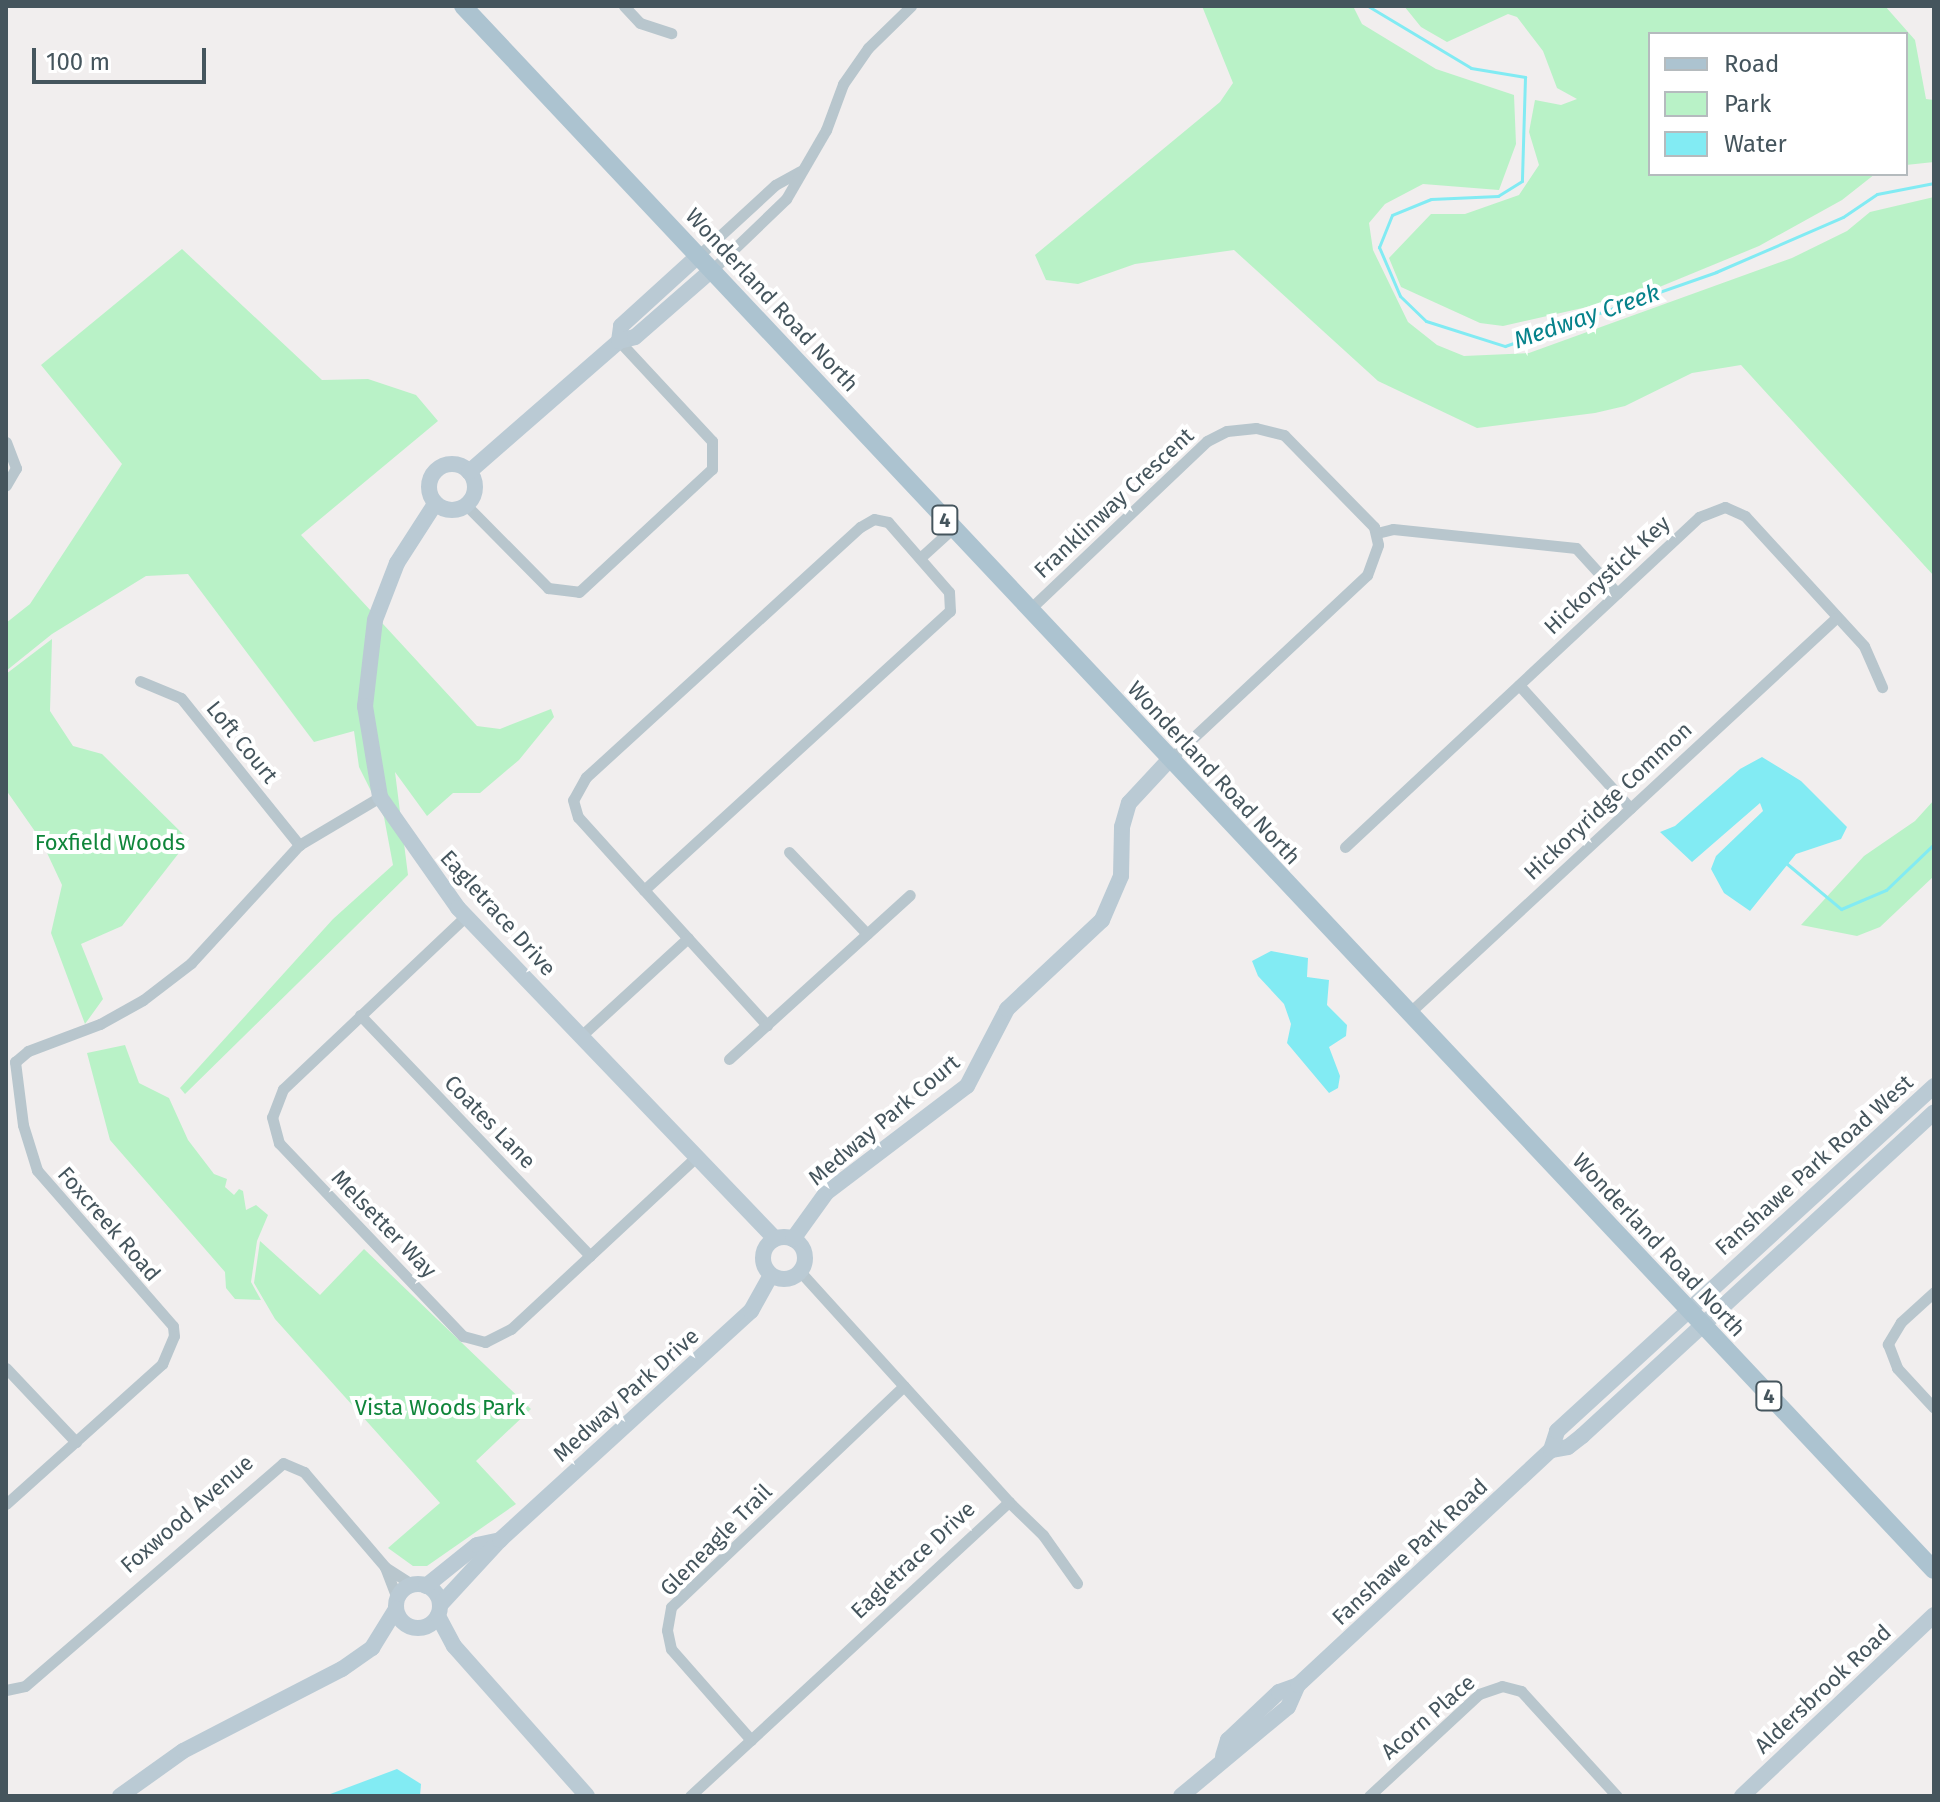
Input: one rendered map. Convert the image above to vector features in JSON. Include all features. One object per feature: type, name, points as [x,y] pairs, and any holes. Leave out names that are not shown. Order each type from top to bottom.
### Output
[{"type":"main road","name":"Wonderland Road North","points":[[463,6],[706,262],[1168,761],[1934,1570]]},
{"type":"street","points":[[624,6],[640,23],[671,33]]},
{"type":"street","points":[[706,262],[786,199],[860,60],[911,6]]},
{"type":"street","points":[[469,472],[619,341],[635,337],[775,185],[800,171]]},
{"type":"street","points":[[466,505],[548,588],[579,592],[712,469],[712,441],[619,341]]},
{"type":"street","name":"Franklinway Crescent","points":[[1030,609],[1207,441],[1227,431],[1256,428],[1284,435],[1377,533]]},
{"type":"street","points":[[6,442],[16,468],[6,485]]},
{"type":"street","points":[[457,465],[469,472],[475,486],[466,505],[449,510],[435,504],[429,490],[436,470],[457,465]]},
{"type":"street","name":"Eagletrace Drive","points":[[435,504],[397,563],[375,620],[365,706],[380,797],[466,916],[775,1239]]},
{"type":"street","name":"Hickorystick Key","points":[[1345,847],[1699,517],[1725,507],[1745,516],[1869,652],[1882,687]]},
{"type":"street","points":[[644,890],[950,611],[949,592],[888,522],[874,519],[860,527],[579,785],[573,800],[578,817],[644,890],[767,1025]]},
{"type":"street","points":[[920,558],[953,528]]},
{"type":"street","points":[[1168,761],[1367,575],[1376,558],[1377,533],[1393,529],[1576,548],[1617,593]]},
{"type":"street","name":"Hickoryridge Common","points":[[1408,1014],[1836,618]]},
{"type":"street","name":"Loft Court","points":[[140,681],[181,698],[299,845]]},
{"type":"street","points":[[1519,685],[1630,808]]},
{"type":"street","name":"Medway Park Court","points":[[793,1239],[826,1193],[967,1086],[1007,1009],[1102,920],[1121,876],[1122,827],[1129,803],[1168,761]]},
{"type":"street","name":"Foxcreek Road","points":[[6,1504],[162,1364],[173,1346],[173,1326],[46,1186],[29,1149],[15,1062],[28,1051],[100,1024],[175,976],[299,845],[380,797]]},
{"type":"street","points":[[789,852],[867,934]]},
{"type":"street","points":[[729,1059],[910,895]]},
{"type":"street","name":"Melsetter Way","points":[[466,916],[283,1089],[273,1105],[274,1128],[279,1143],[452,1324],[479,1342],[496,1337],[590,1256],[696,1157]]},
{"type":"street","points":[[581,1036],[688,938]]},
{"type":"street","name":"Coates Lane","points":[[360,1015],[590,1256]]},
{"type":"street","name":"Fanshawe Park Road West","points":[[1688,1310],[1934,1086]]},
{"type":"street","name":"Fanshawe Park Road West","points":[[1704,1327],[1934,1112]]},
{"type":"street","points":[[775,1239],[793,1239],[806,1257],[801,1273],[786,1280],[771,1275],[764,1252],[775,1239]]},
{"type":"street","name":"Eagletrace Drive","points":[[690,1796],[1009,1502],[801,1273]]},
{"type":"street","name":"Medway Park Drive","points":[[417,1628],[439,1610],[500,1540],[751,1311],[771,1275]]},
{"type":"street","points":[[1934,1292],[1901,1322],[1888,1344],[1897,1368],[1934,1408]]},
{"type":"street","name":"Fanshawe Park Road","points":[[1181,1796],[1223,1756],[1228,1740],[1279,1692],[1298,1685],[1551,1450],[1557,1431],[1688,1310]]},
{"type":"street","name":"Fanshawe Park Road","points":[[1551,1450],[1568,1447],[1704,1327]]},
{"type":"street","points":[[6,1368],[76,1442]]},
{"type":"street","name":"Gleneagle Trail","points":[[751,1740],[671,1649],[667,1630],[671,1607],[904,1386]]},
{"type":"street","name":"Foxwood Avenue","points":[[6,1690],[25,1686],[283,1463],[304,1472],[385,1567],[420,1585]]},
{"type":"street","points":[[1009,1502],[1043,1535],[1077,1583]]},
{"type":"street","name":"Medway Park Drive","points":[[397,1604],[477,1545],[500,1540]]},
{"type":"street","name":"Foxwood Avenue","points":[[385,1567],[397,1604]]},
{"type":"street","points":[[420,1585],[439,1610],[454,1646],[587,1796]]},
{"type":"street","points":[[380,1639],[397,1604],[417,1628],[454,1646]]},
{"type":"street","name":"Aldersbrook Road","points":[[1742,1796],[1934,1615]]},
{"type":"street","points":[[120,1796],[169,1759],[342,1669],[380,1639],[417,1628]]},
{"type":"street","name":"Acorn Place","points":[[1369,1796],[1479,1694],[1502,1686],[1521,1691],[1617,1796]]},
{"type":"green space","points":[[1202,6],[1353,6],[1362,24],[1436,69],[1514,95],[1516,144],[1499,190],[1423,184],[1385,204],[1369,223],[1373,250],[1408,322],[1437,345],[1464,356],[1529,353],[1792,258],[1847,231],[1870,212],[1934,197],[1934,576],[1741,365],[1692,373],[1625,406],[1595,413],[1477,428],[1378,381],[1234,250],[1135,264],[1078,284],[1046,280],[1035,255],[1220,102],[1233,83]]},
{"type":"green space","points":[[1404,6],[1885,6],[1908,32],[1648,32],[1648,176],[1872,176],[1842,200],[1759,246],[1640,295],[1503,326],[1480,323],[1401,287],[1389,258],[1431,214],[1465,214],[1519,195],[1539,165],[1529,132],[1535,100],[1561,105],[1577,99],[1557,88],[1543,51],[1517,17],[1508,14],[1447,42],[1421,27]]},
{"type":"green space","points":[[1908,32],[1915,40],[1926,99],[1934,100],[1934,162],[1908,165]]},
{"type":"green space","points":[[182,249],[322,380],[368,379],[416,395],[438,421],[301,535],[477,726],[500,729],[551,709],[554,717],[519,760],[480,793],[453,793],[427,816],[395,772],[408,875],[185,1094],[180,1088],[333,919],[393,865],[384,817],[359,767],[354,731],[314,742],[188,574],[146,576],[52,634],[6,671],[6,623],[30,604],[122,464],[41,365]]},
{"type":"green space","name":"Foxfield Woods","points":[[52,639],[50,711],[73,746],[102,754],[189,840],[122,926],[81,944],[103,999],[85,1024],[51,933],[62,885],[41,840],[6,790],[6,674]]},
{"type":"green space","points":[[1934,800],[1934,876],[1880,927],[1857,936],[1801,925],[1864,856],[1915,821]]},
{"type":"green space","points":[[125,1045],[139,1083],[169,1098],[188,1140],[214,1174],[227,1179],[225,1187],[234,1195],[239,1189],[243,1191],[246,1210],[256,1205],[268,1215],[257,1241],[251,1282],[261,1300],[235,1299],[226,1288],[225,1272],[110,1140],[87,1053]]},
{"type":"green space","name":"Vista Woods Park","points":[[260,1241],[320,1295],[364,1249],[531,1409],[476,1461],[516,1504],[427,1566],[413,1566],[388,1548],[440,1503],[275,1319],[254,1283]]},
{"type":"water","points":[[1762,757],[1801,781],[1847,827],[1841,839],[1796,854],[1750,911],[1724,893],[1711,869],[1716,856],[1763,811],[1760,803],[1692,862],[1660,832],[1675,826],[1740,769]]},
{"type":"water","points":[[1271,951],[1308,958],[1307,977],[1329,980],[1327,1005],[1347,1025],[1346,1036],[1329,1047],[1340,1076],[1338,1088],[1329,1093],[1287,1043],[1291,1024],[1284,1004],[1258,976],[1252,961]]},
{"type":"water","points":[[397,1769],[421,1784],[420,1796],[325,1796]]},
{"type":"waterway","name":"Medway Creek","points":[[1368,6],[1471,68],[1525,77],[1522,181],[1498,196],[1431,199],[1392,215],[1379,247],[1400,296],[1426,321],[1505,346],[1716,272],[1843,217],[1877,194],[1934,183]]},
{"type":"waterway","points":[[1786,863],[1841,909],[1886,890],[1934,844]]}]
